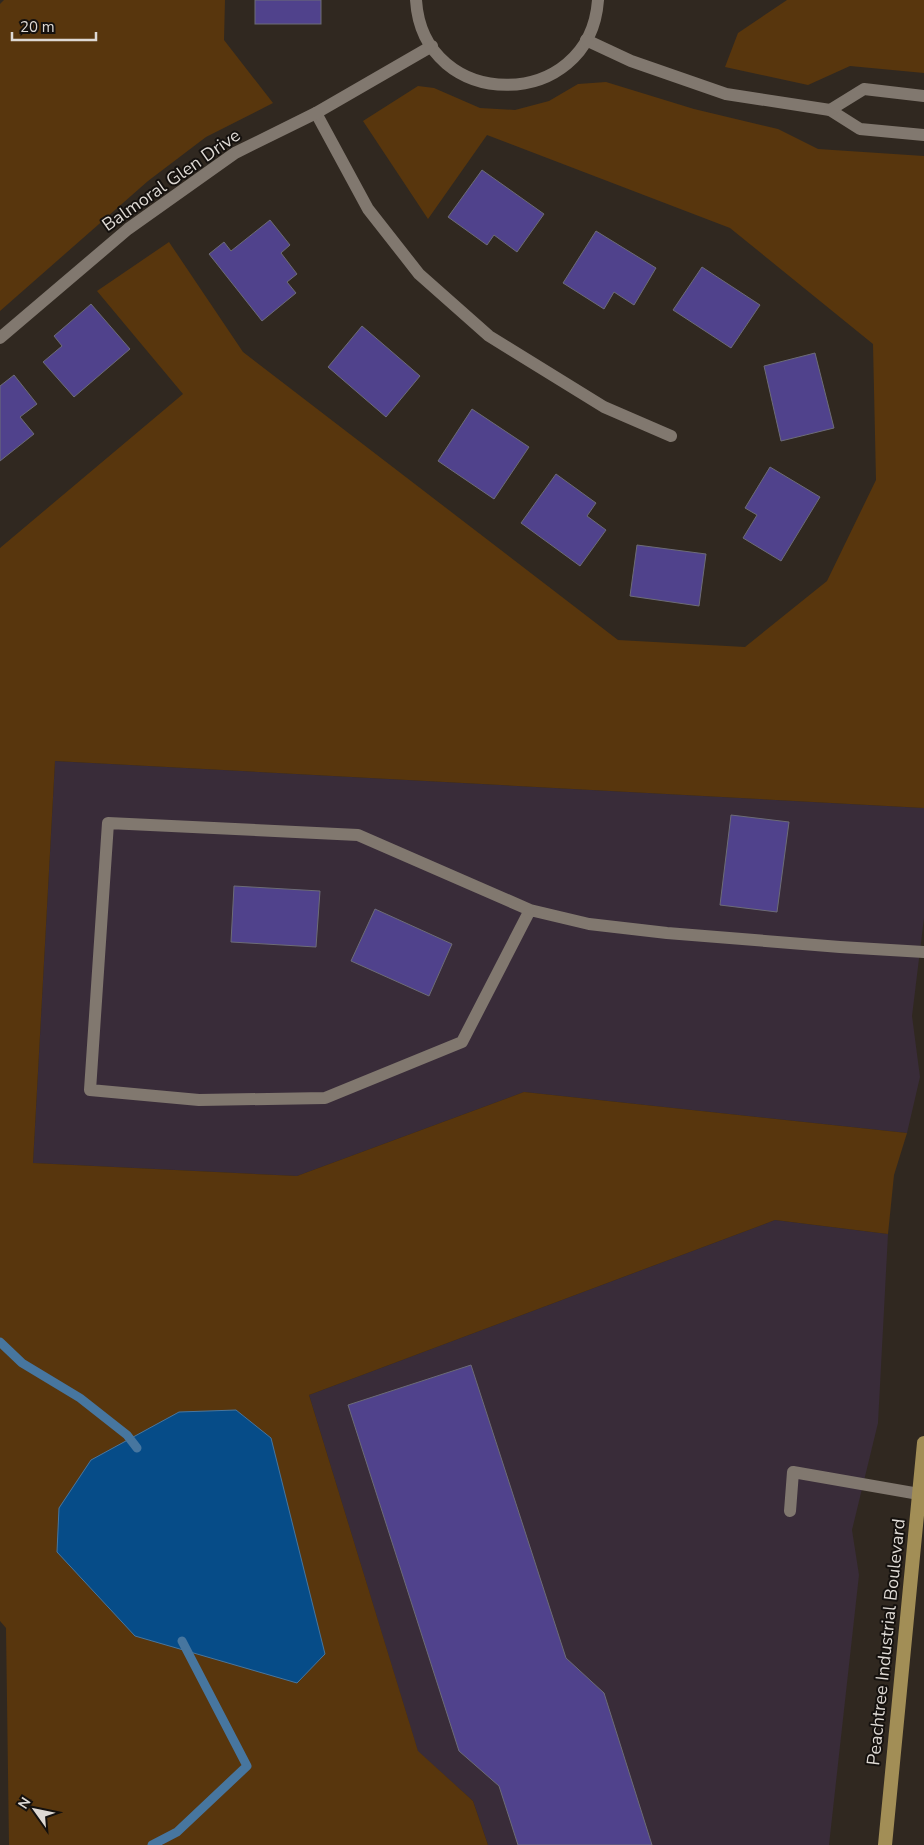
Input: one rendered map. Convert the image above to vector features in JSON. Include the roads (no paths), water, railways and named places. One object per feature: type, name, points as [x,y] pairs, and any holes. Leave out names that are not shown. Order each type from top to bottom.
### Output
[{"type":"highway","name":"Peachtree Industrial Boulevard","points":[[885,1845],[924,1443]]},
{"type":"street","points":[[416,0],[424,33],[444,61],[458,72],[475,80],[511,86],[529,83],[546,77],[569,61],[586,40],[593,25],[598,0]]},
{"type":"street","points":[[586,40],[631,61],[726,94],[830,110],[860,129],[924,135]]},
{"type":"street","name":"Balmoral Glen Drive","points":[[0,338],[128,229],[235,153],[316,113],[432,46]]},
{"type":"street","points":[[830,110],[864,90],[924,96]]},
{"type":"street","points":[[316,113],[368,209],[419,274],[489,336],[604,406],[671,436]]},
{"type":"street","points":[[530,910],[462,1042],[343,1091],[325,1098],[199,1100],[90,1090],[108,823],[358,835],[530,910],[589,924],[667,934],[924,952]]},
{"type":"street","points":[[790,1511],[793,1472],[919,1494]]},
{"type":"water","points":[[236,1410],[271,1438],[325,1654],[297,1683],[135,1636],[57,1552],[59,1508],[91,1460],[179,1412]]},
{"type":"waterway","points":[[0,1342],[22,1363],[80,1398],[127,1435],[137,1448]]},
{"type":"waterway","points":[[152,1845],[177,1832],[247,1766],[182,1641]]}]
